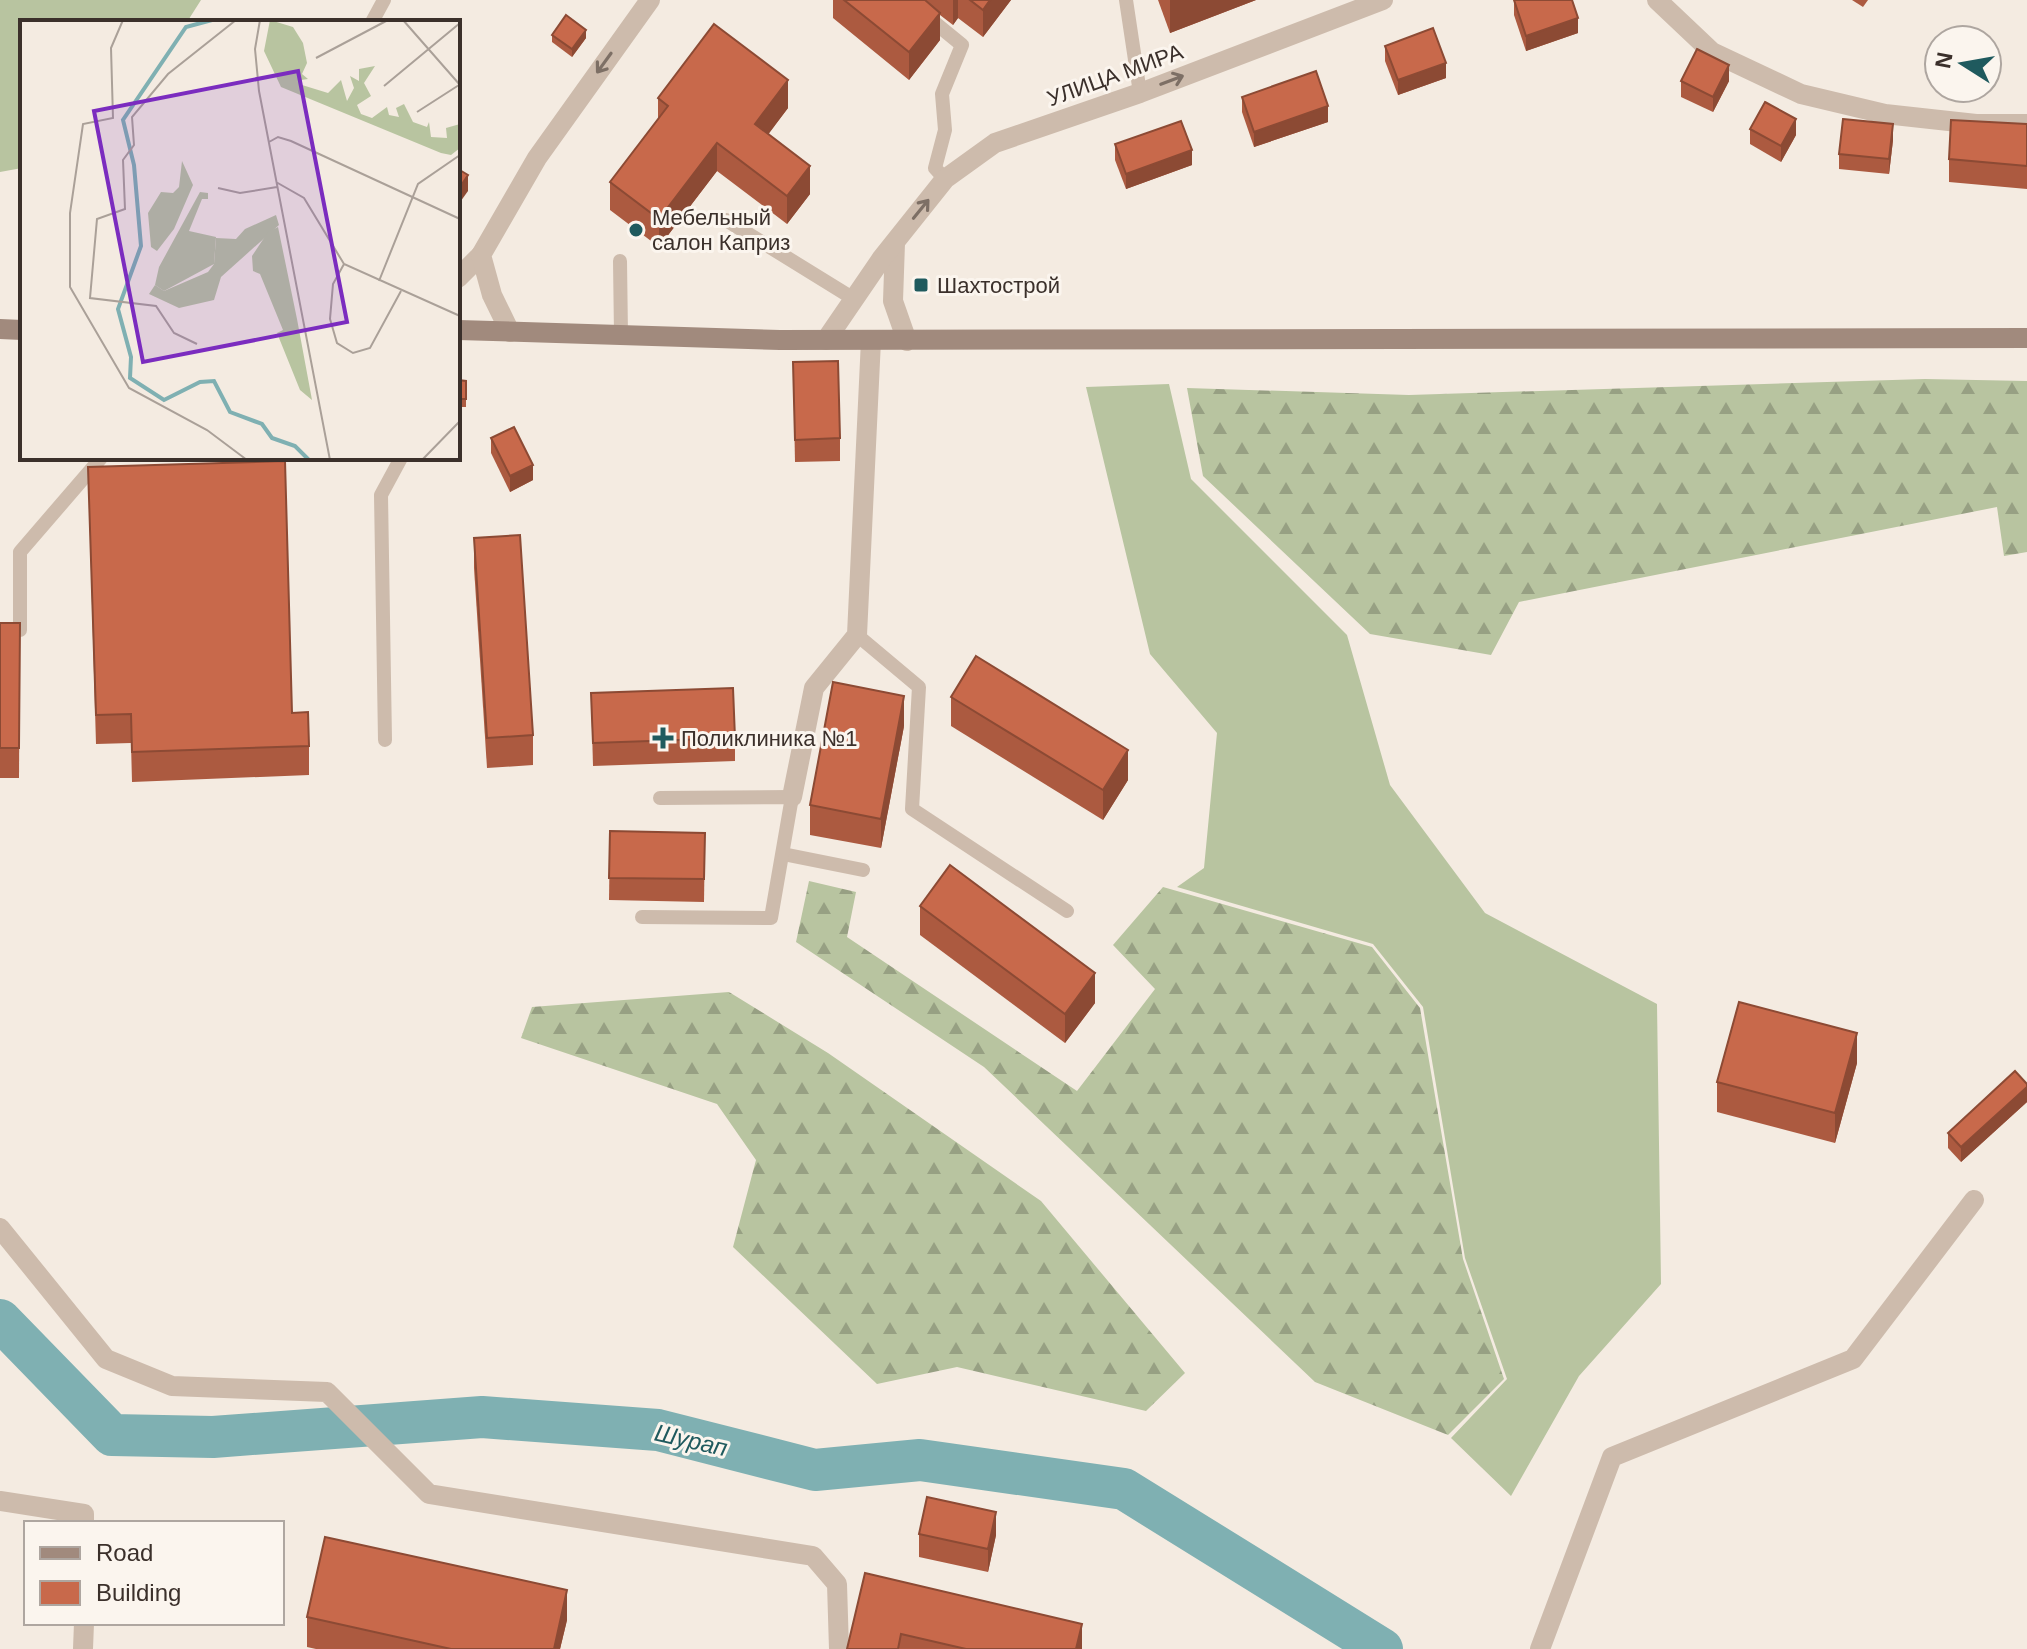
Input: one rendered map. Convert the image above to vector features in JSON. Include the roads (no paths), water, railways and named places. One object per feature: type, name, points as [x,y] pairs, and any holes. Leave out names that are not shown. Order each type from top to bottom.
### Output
[{"type":"main road","points":[[0,329],[20,330]]},
{"type":"main road","points":[[460,330],[907,341],[2027,338]]},
{"type":"street","points":[[460,276],[481,255],[537,158],[650,0]]},
{"type":"street","name":"УЛИЦА МИРА","points":[[826,340],[895,242],[945,179],[995,143],[1140,93],[1383,0]]},
{"type":"street","points":[[1657,0],[1712,52],[1801,94],[1885,114],[1976,124],[2027,124]]},
{"type":"street","points":[[895,242],[893,301],[907,341]]},
{"type":"street","points":[[481,255],[492,295],[510,332]]},
{"type":"street","points":[[792,797],[814,688],[857,635],[871,340]]},
{"type":"street","points":[[1540,1649],[1612,1457],[1853,1359],[1974,1200]]},
{"type":"street","points":[[0,1228],[106,1359],[172,1386],[327,1392],[429,1494],[813,1556],[837,1584],[839,1649]]},
{"type":"street","points":[[0,1501],[84,1514],[84,1521]]},
{"type":"street","points":[[83,1649],[84,1625]]},
{"type":"lane","points":[[373,20],[384,0]]},
{"type":"lane","points":[[907,0],[962,45],[942,94],[945,130],[935,168],[945,179]]},
{"type":"lane","points":[[1126,0],[1140,93]]},
{"type":"lane","points":[[726,220],[854,299]]},
{"type":"lane","points":[[620,261],[621,335]]},
{"type":"lane","points":[[20,630],[20,552],[99,460]]},
{"type":"lane","points":[[385,740],[381,495],[400,460]]},
{"type":"lane","points":[[857,635],[919,687],[912,809],[1067,911]]},
{"type":"lane","points":[[642,917],[771,918],[792,797],[660,798]]},
{"type":"lane","points":[[783,854],[863,870]]},
{"type":"waterway","name":"Шурап","points":[[0,1320],[112,1435],[213,1437],[482,1417],[658,1430],[815,1470],[920,1460],[1124,1489],[1382,1649]]},
{"type":"place","name":"Мебельный салон Каприз","points":[[636,230]]},
{"type":"place","name":"Шахтострой","points":[[921,285]]},
{"type":"place","name":"Поликлиника №1","points":[[663,738]]}]
